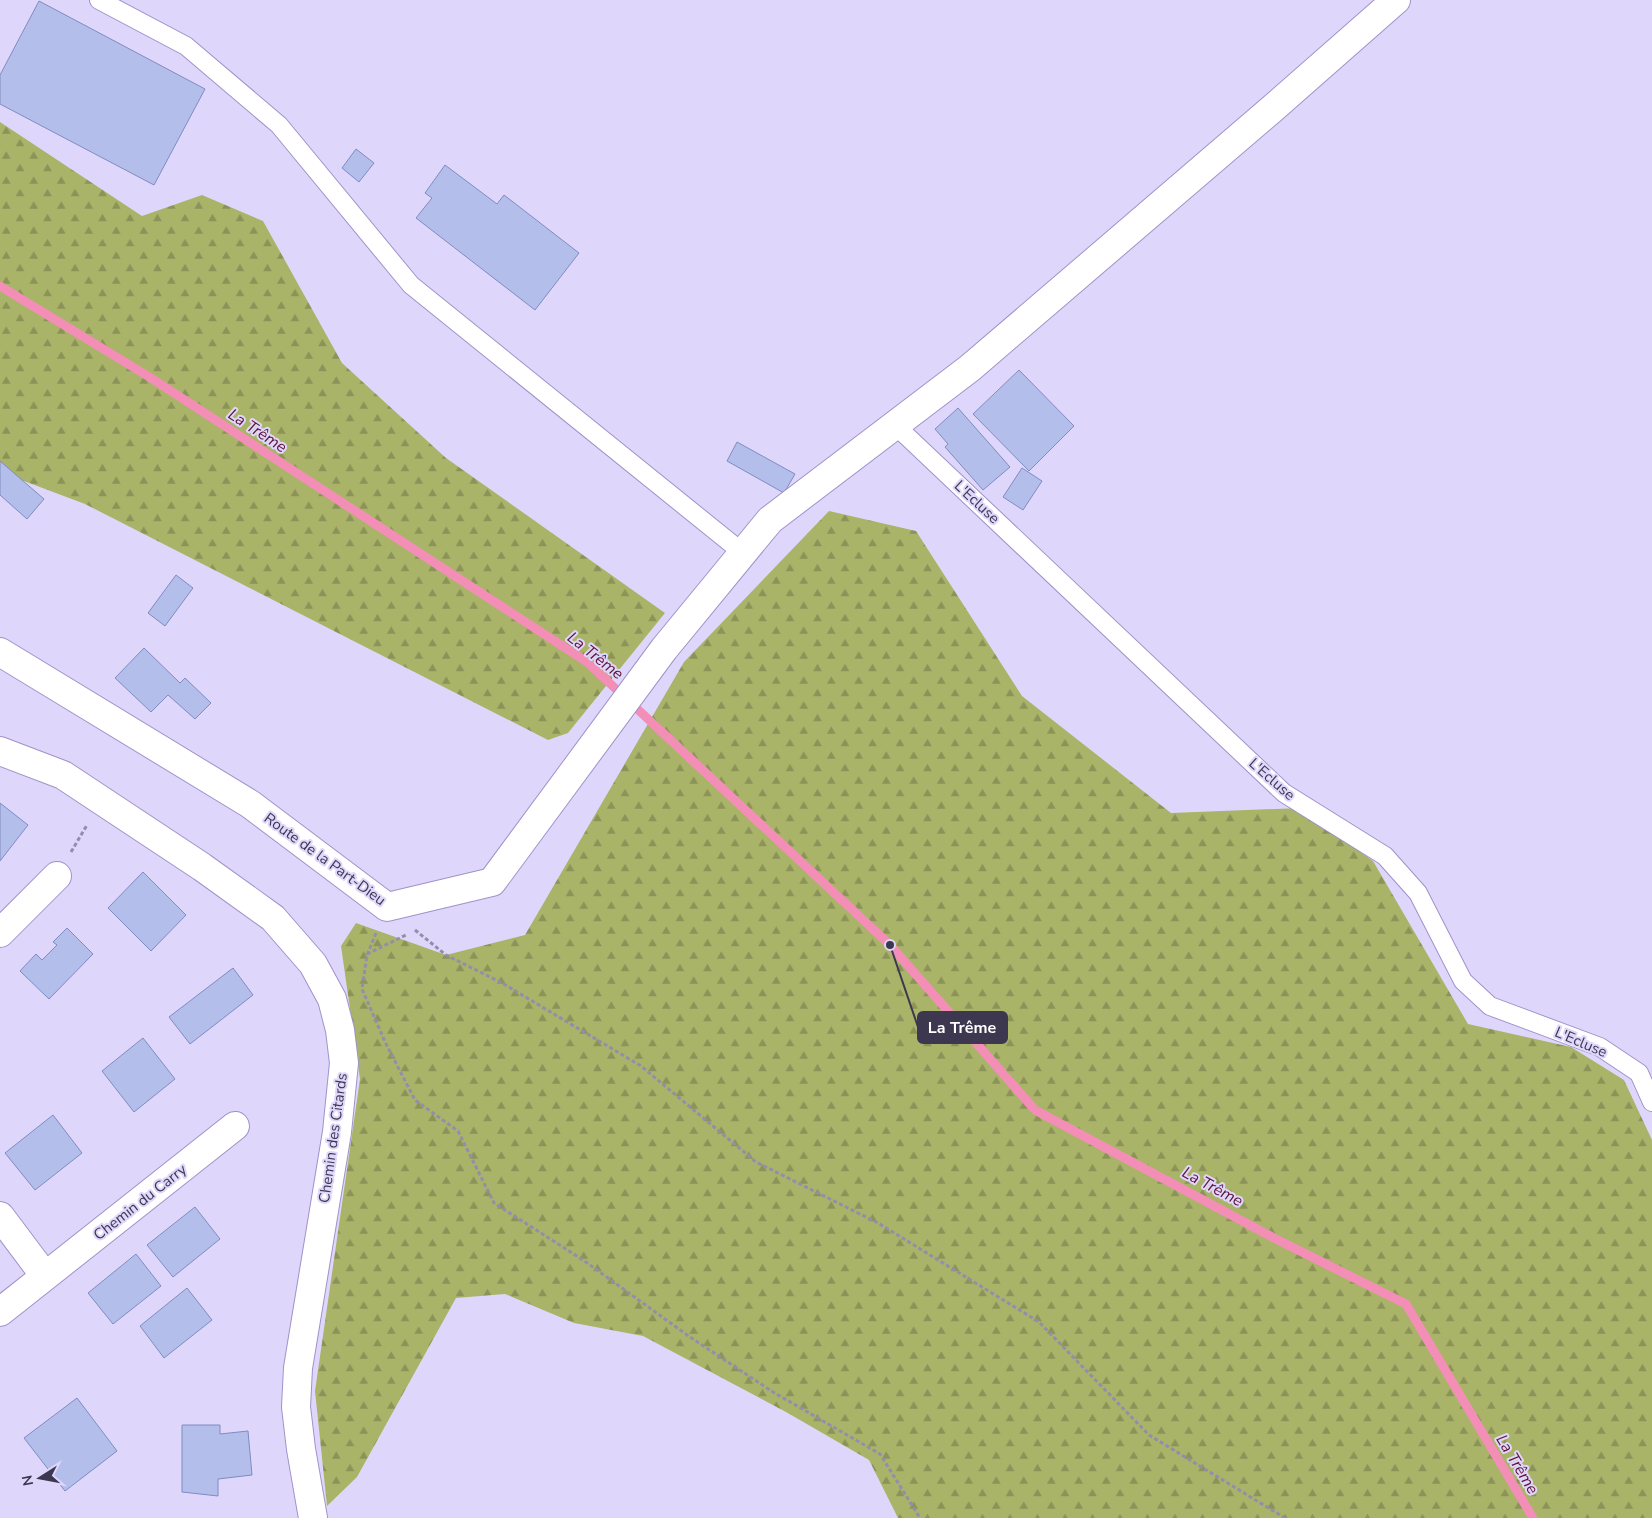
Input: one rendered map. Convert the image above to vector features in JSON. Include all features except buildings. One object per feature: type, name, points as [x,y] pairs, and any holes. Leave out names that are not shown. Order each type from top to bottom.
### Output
[{"type":"street","name":"Route de la Part-Dieu","points":[[0,652],[250,804],[387,907],[492,882],[664,649],[770,520],[970,368],[1396,0]]},
{"type":"street","name":"Chemin des Citards","points":[[0,750],[64,775],[202,867],[273,918],[313,964],[332,999],[340,1030],[344,1063],[337,1132],[298,1368],[296,1407],[313,1518]]},
{"type":"street","points":[[0,933],[57,876]]},
{"type":"street","name":"Chemin du Carry","points":[[0,1312],[235,1126]]},
{"type":"street","points":[[0,1216],[45,1276]]},
{"type":"lane","points":[[99,0],[186,46],[279,125],[411,285],[743,553]]},
{"type":"lane","name":"L'Ecluse","points":[[895,425],[1284,792],[1386,856],[1418,893],[1463,981],[1490,1006],[1600,1047],[1639,1073],[1652,1102]]},
{"type":"path","points":[[57,876],[101,800]]},
{"type":"path","points":[[920,1518],[880,1454],[773,1392],[690,1337],[583,1260],[494,1203],[458,1131],[415,1100],[386,1044],[362,989],[367,955],[387,907],[446,955],[502,983],[641,1066],[756,1162],[878,1223],[1039,1322],[1149,1435],[1285,1518]]},
{"type":"path","points":[[367,955],[416,930]]},
{"type":"green space","points":[[0,122],[142,216],[202,195],[263,221],[342,363],[446,458],[665,613],[568,733],[548,740],[85,504],[0,472]]},
{"type":"green space","points":[[829,511],[916,531],[1022,696],[1171,813],[1300,808],[1373,861],[1468,1024],[1571,1047],[1624,1080],[1652,1140],[1652,1518],[898,1518],[869,1460],[786,1412],[643,1336],[574,1323],[505,1294],[456,1298],[357,1477],[327,1506],[315,1391],[360,1079],[341,946],[356,923],[446,955],[525,935],[684,662]]},
{"type":"waterway","name":"La Trême","points":[[0,286],[151,378],[587,662],[890,945],[1035,1110],[1274,1238],[1406,1304],[1533,1518]]},
{"type":"place","name":"La Trême","points":[[890,945]]}]
